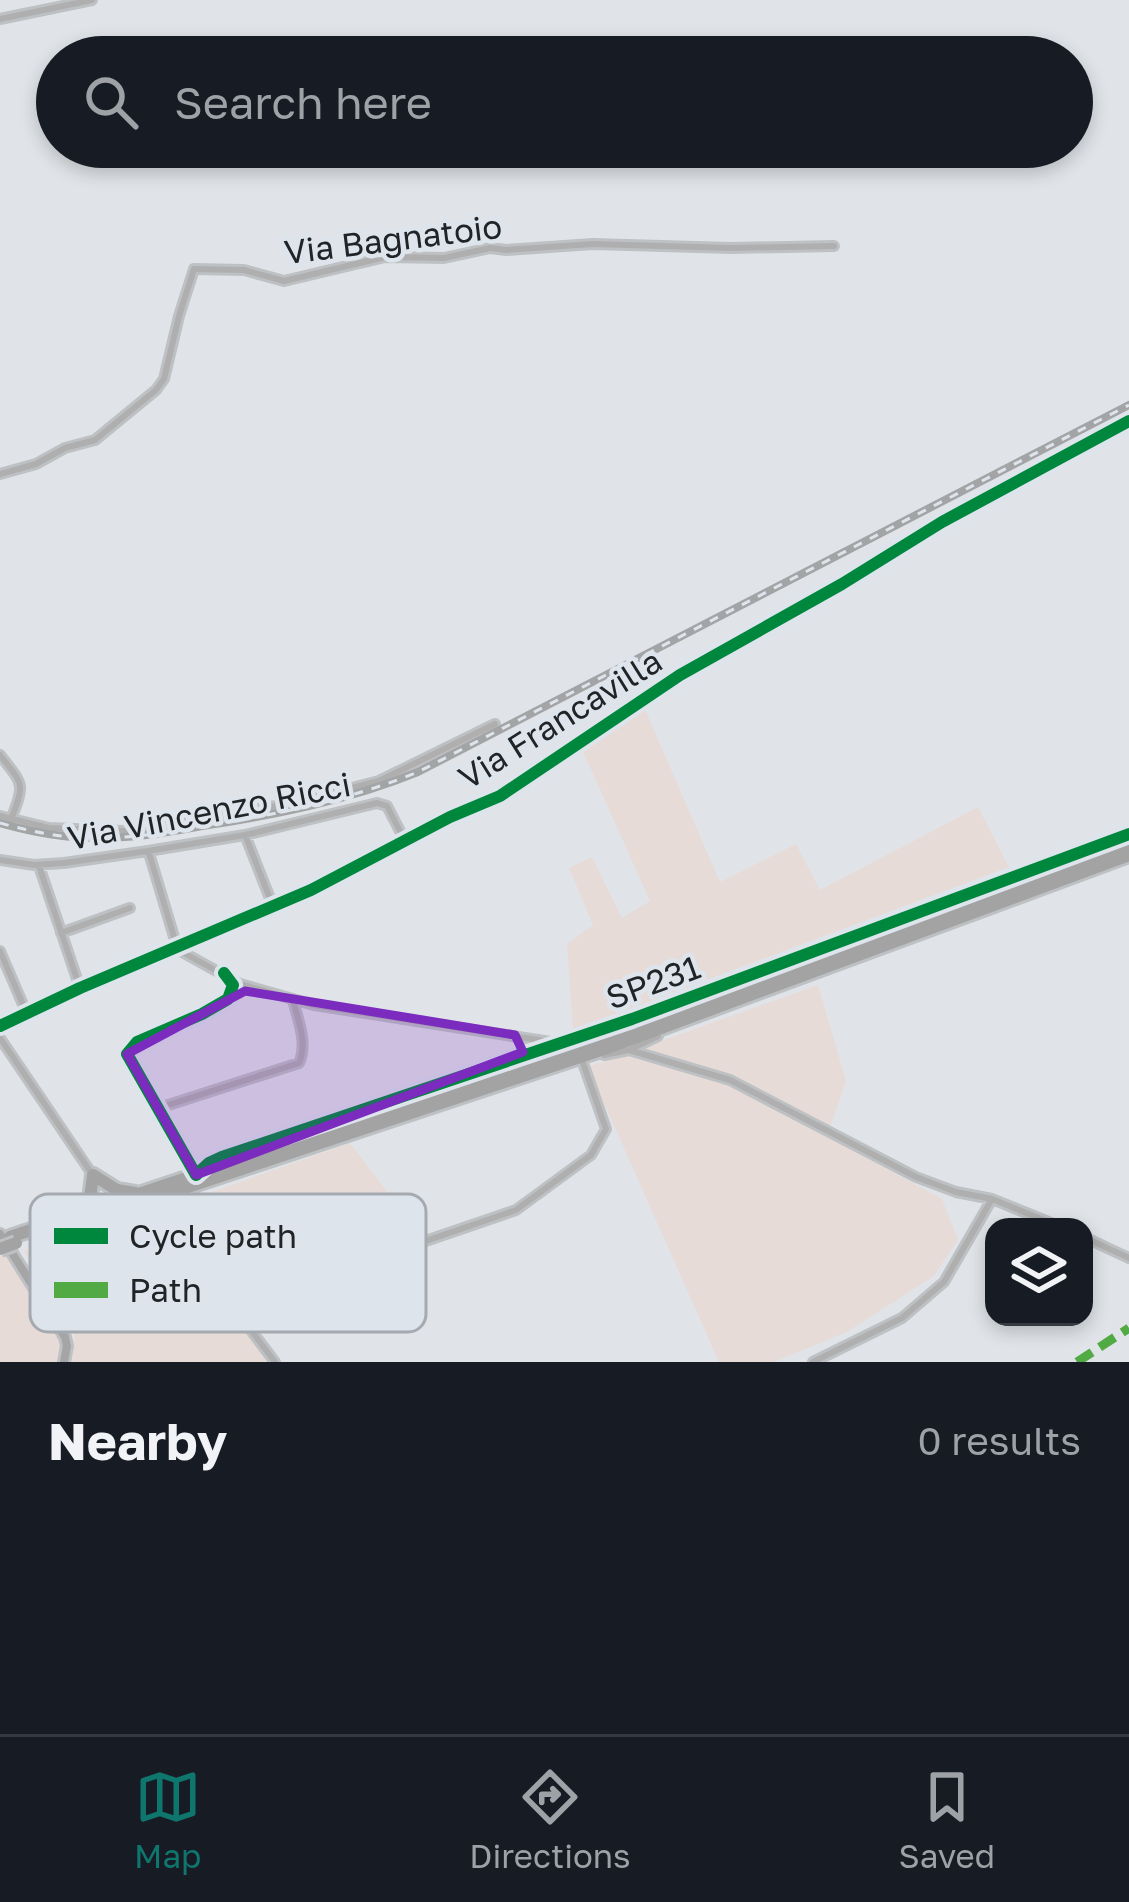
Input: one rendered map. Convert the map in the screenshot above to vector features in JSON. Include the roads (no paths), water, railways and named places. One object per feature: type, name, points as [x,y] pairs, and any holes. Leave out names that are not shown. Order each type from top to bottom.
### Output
[{"type":"highway","name":"SP231","points":[[151,1194],[576,1048],[1129,844]]},
{"type":"highway","name":"SP231","points":[[153,1194],[540,1071],[1129,858]]},
{"type":"highway","points":[[91,1194],[93,1175],[132,1194]]},
{"type":"street","points":[[0,19],[92,0]]},
{"type":"street","name":"Via Bagnatoio","points":[[0,474],[95,440],[156,390],[164,380],[194,269],[244,270],[284,281],[385,257],[444,258],[490,248],[834,246]]},
{"type":"street","name":"Via Francavilla","points":[[0,1026],[345,874],[500,796],[680,675],[842,584],[942,521],[1129,421]]},
{"type":"street","points":[[0,816],[71,831],[123,831],[289,804],[379,781],[495,724]]},
{"type":"street","points":[[0,754],[21,781],[11,820]]},
{"type":"street","name":"Via Vincenzo Ricci","points":[[0,860],[38,865],[148,851],[245,836],[383,803],[405,841]]},
{"type":"street","name":"SP231","points":[[196,1175],[222,1157],[632,1019],[1129,834]]},
{"type":"street","points":[[245,836],[274,906]]},
{"type":"street","points":[[148,851],[176,947],[240,984],[364,1014],[558,1043]]},
{"type":"street","points":[[540,1071],[629,1050],[665,1032],[1129,858]]},
{"type":"street","points":[[38,865],[80,988]]},
{"type":"street","points":[[61,932],[130,908]]},
{"type":"street","points":[[0,951],[27,1013]]},
{"type":"street","points":[[224,973],[233,985],[228,999]]},
{"type":"street","points":[[196,1175],[127,1054],[131,1046],[228,999],[262,990]]},
{"type":"street","points":[[159,1108],[299,1063],[304,1046],[292,999]]},
{"type":"street","points":[[514,1035],[523,1047],[517,1058]]},
{"type":"street","points":[[0,1038],[93,1175]]},
{"type":"street","points":[[629,1050],[730,1080],[916,1177],[1039,1218]]},
{"type":"street","points":[[426,1241],[516,1210],[591,1155],[606,1129],[582,1060]]},
{"type":"street","points":[[813,1362],[902,1318],[944,1282],[992,1199]]},
{"type":"street","points":[[5,1241],[30,1281]]},
{"type":"street","points":[[1093,1242],[1129,1258]]},
{"type":"street","points":[[62,1332],[67,1346],[64,1362]]},
{"type":"street","points":[[252,1332],[275,1362]]},
{"type":"railway","points":[[0,823],[75,837],[139,836],[285,811],[392,782],[1129,405]]}]
